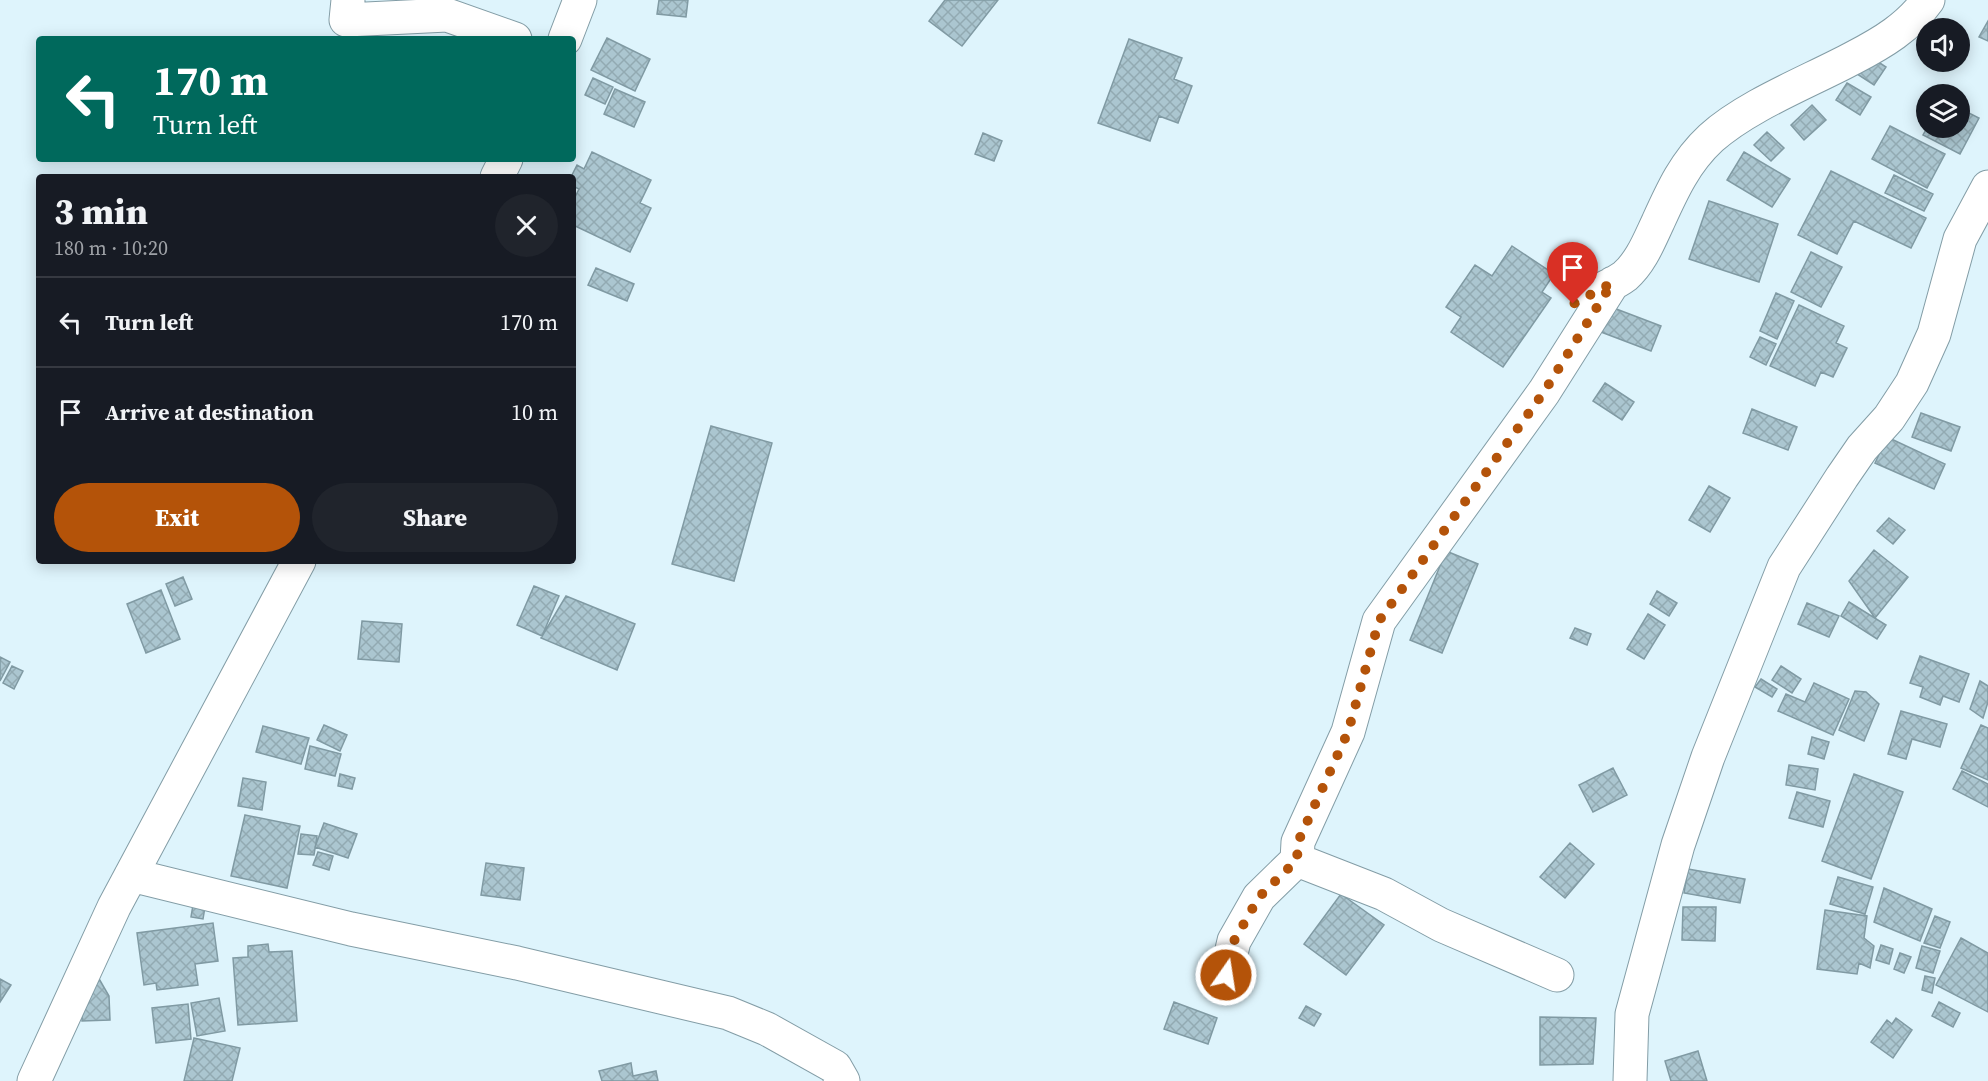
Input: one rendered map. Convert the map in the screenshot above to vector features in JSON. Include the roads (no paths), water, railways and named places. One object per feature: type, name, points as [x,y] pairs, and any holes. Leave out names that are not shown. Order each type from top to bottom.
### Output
[{"type":"street","points":[[348,0],[346,20],[447,15],[506,36]]},
{"type":"street","points":[[566,36],[580,0]]},
{"type":"street","points":[[1573,304],[1624,277],[1636,264],[1676,182],[1694,155],[1712,137],[1751,110],[1897,33],[1928,0]]},
{"type":"street","points":[[1630,1081],[1632,1014],[1678,845],[1708,757],[1784,567],[1842,477],[1889,418],[1912,383],[1934,334],[1960,239],[1988,187]]},
{"type":"street","points":[[1226,975],[1234,941],[1259,897],[1297,860],[1298,842],[1348,732],[1379,621],[1544,392],[1612,283]]},
{"type":"street","points":[[34,1081],[114,907],[297,564]]},
{"type":"street","points":[[1297,860],[1384,894],[1441,925],[1557,975]]},
{"type":"street","points":[[131,875],[351,929],[517,963],[728,1013],[767,1029],[835,1067],[843,1081]]}]
